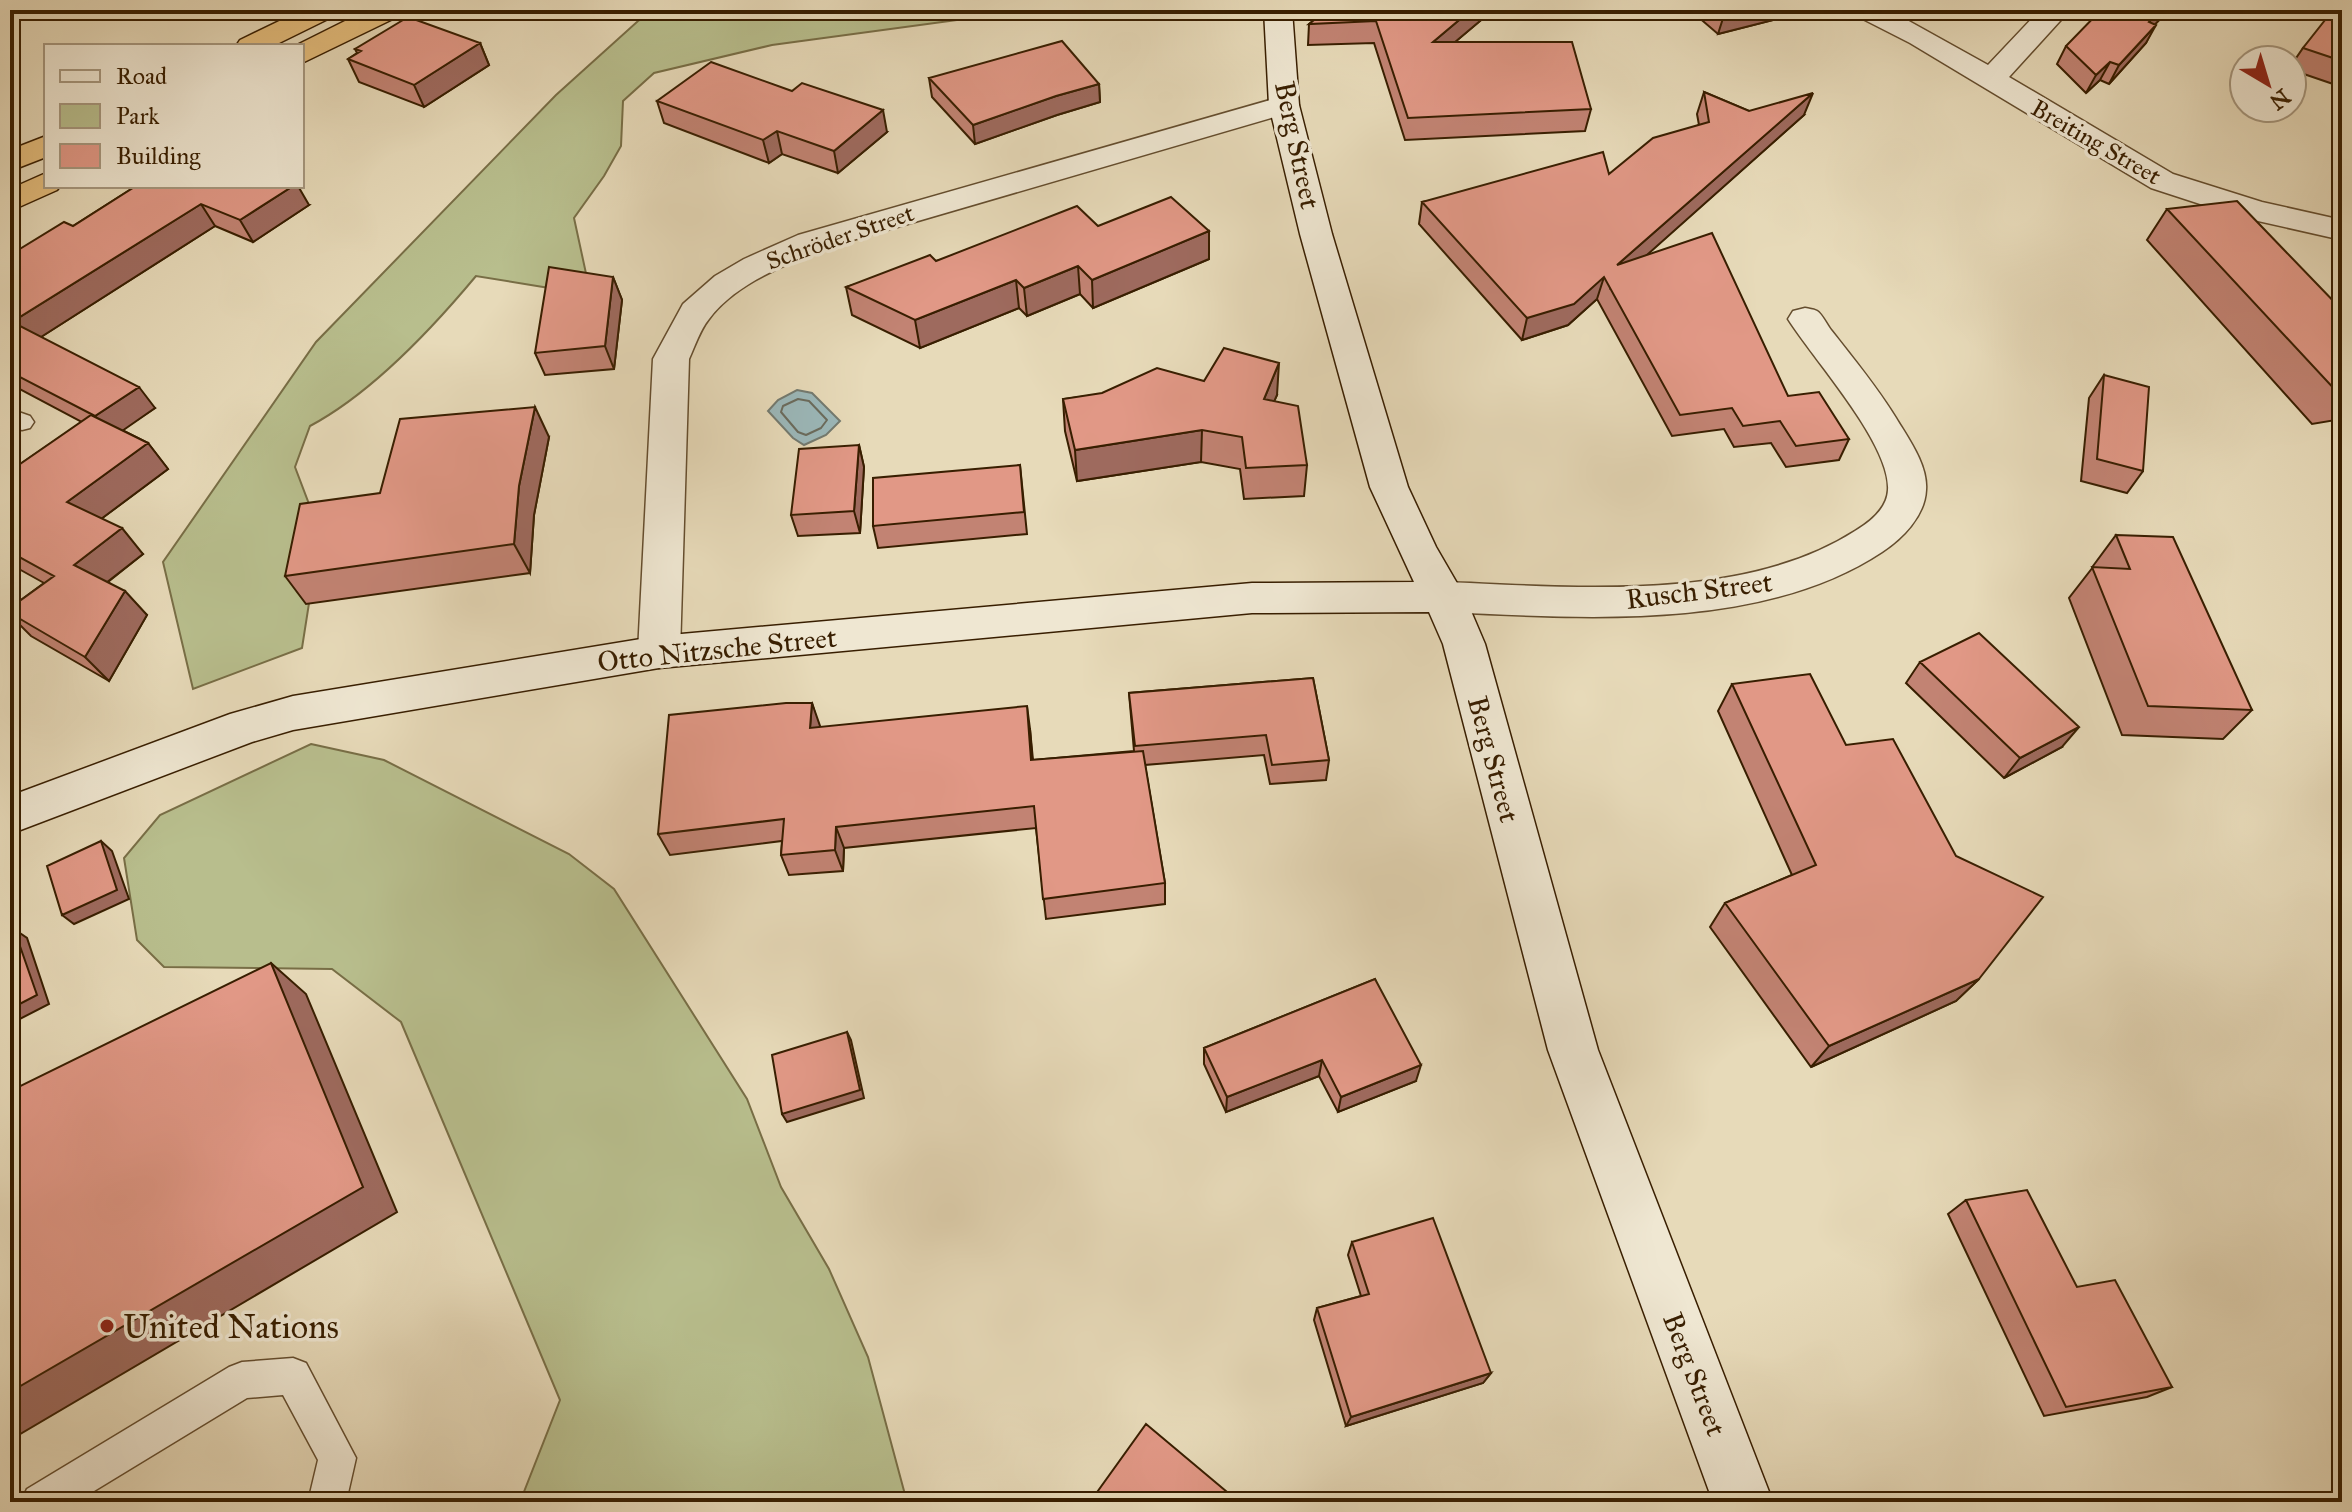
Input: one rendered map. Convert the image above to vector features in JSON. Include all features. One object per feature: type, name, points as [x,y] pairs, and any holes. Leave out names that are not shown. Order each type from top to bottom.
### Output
[{"type":"highway","points":[[254,44],[324,10]]},
{"type":"highway","points":[[304,53],[389,10]]},
{"type":"highway","points":[[10,162],[44,146]]},
{"type":"highway","points":[[10,201],[44,184]]},
{"type":"street","name":"Berg Street","points":[[1278,10],[1284,105],[1316,234],[1389,487],[1418,555],[1445,597],[1464,644],[1573,1050],[1743,1502]]},
{"type":"street","name":"Breiting Street","points":[[1867,10],[1991,79],[2086,139],[2162,181],[2197,195],[2283,219],[2342,230]]},
{"type":"street","points":[[1991,79],[2056,10]]},
{"type":"street","name":"Schröder Street","points":[[659,652],[671,359],[695,312],[727,284],[756,266],[810,242],[1284,105]]},
{"type":"street","name":"Rusch Street","points":[[1445,597],[1572,602],[1749,589],[1821,569],[1871,542],[1890,525],[1905,501],[1907,483],[1896,453],[1879,424],[1805,319]]},
{"type":"street","name":"Otto Nitzsche Street","points":[[10,815],[245,726],[293,713],[659,652],[1252,598],[1445,597]]},
{"type":"lane","points":[[40,1502],[242,1380],[293,1376],[337,1458],[327,1502]]},
{"type":"green space","points":[[656,10],[1031,10],[772,45],[654,73],[623,101],[621,146],[574,218],[587,278],[586,294],[476,276],[440,318],[378,378],[310,426],[295,467],[320,533],[302,648],[193,689],[163,562],[316,342],[556,95],[638,21]]},
{"type":"green space","points":[[311,744],[384,760],[569,854],[614,889],[747,1099],[781,1187],[829,1269],[868,1357],[907,1502],[520,1502],[560,1400],[401,1022],[332,969],[164,967],[137,940],[124,858],[160,815]]},
{"type":"water","points":[[797,390],[812,393],[840,421],[826,435],[804,445],[793,438],[768,411],[778,400]]},
{"type":"building","points":[[1327,10],[1471,10],[1433,42],[1572,42],[1591,109],[1408,118],[1376,21],[1309,24]]},
{"type":"building","points":[[2101,10],[2161,10],[2149,22],[2156,25],[2119,65],[2110,62],[2096,75],[2066,46]]},
{"type":"building","points":[[2333,10],[2342,10],[2342,61],[2308,50],[2306,44]]},
{"type":"building","points":[[408,17],[480,43],[414,85],[348,59],[361,51],[355,49]]},
{"type":"building","points":[[1062,41],[1099,84],[973,125],[929,78]]},
{"type":"building","points":[[711,62],[792,91],[802,83],[883,110],[834,151],[777,131],[763,140],[657,101]]},
{"type":"building","points":[[1704,92],[1749,111],[1813,93],[1617,265],[1712,233],[1788,396],[1819,392],[1849,439],[1796,446],[1780,421],[1743,426],[1732,408],[1680,415],[1604,277],[1574,304],[1527,318],[1422,202],[1603,152],[1609,174],[1653,138],[1709,122]]},
{"type":"building","points":[[133,188],[290,188],[240,220],[201,204],[12,322],[139,387],[95,416],[10,372],[10,255],[64,222],[73,226]]},
{"type":"building","points":[[1171,197],[1209,231],[1092,280],[1078,266],[1024,288],[1016,280],[915,320],[846,287],[930,255],[936,261],[1077,206],[1098,226]]},
{"type":"building","points":[[2237,201],[2342,310],[2342,393],[2338,393],[2167,209]]},
{"type":"building","points":[[549,267],[613,277],[605,346],[535,353]]},
{"type":"building","points":[[1224,348],[1279,363],[1264,399],[1298,406],[1307,465],[1246,468],[1242,437],[1202,430],[1075,450],[1063,399],[1102,393],[1157,368],[1204,381]]},
{"type":"building","points":[[2104,375],[2149,387],[2143,471],[2097,459]]},
{"type":"building","points":[[535,407],[519,486],[514,544],[285,576],[300,504],[380,493],[400,419]]},
{"type":"building","points":[[91,415],[148,443],[67,502],[122,528],[74,565],[125,591],[85,657],[10,613],[10,608],[54,576],[10,552],[10,471]]},
{"type":"building","points":[[859,445],[854,511],[791,515],[799,449]]},
{"type":"building","points":[[1020,465],[1024,512],[873,526],[873,478]]},
{"type":"building","points":[[2116,535],[2173,537],[2252,710],[2148,706],[2092,567],[2130,569]]},
{"type":"building","points":[[1979,633],[2079,727],[2020,758],[1920,662]]},
{"type":"building","points":[[1810,674],[1846,745],[1893,739],[1956,856],[2043,897],[1979,979],[1829,1046],[1725,903],[1816,865],[1732,684]]},
{"type":"building","points":[[1313,678],[1329,760],[1272,765],[1266,735],[1135,746],[1129,693]]},
{"type":"building","points":[[812,703],[810,728],[1027,706],[1031,760],[1143,751],[1165,883],[1043,899],[1034,806],[836,827],[835,850],[781,855],[784,819],[658,834],[669,715]]},
{"type":"building","points":[[101,841],[117,890],[62,915],[47,866]]},
{"type":"building","points":[[14,929],[37,995],[10,1009],[10,931]]},
{"type":"building","name":"United Nations","points":[[271,963],[363,1187],[10,1392],[10,1091]]},
{"type":"building","points":[[1375,979],[1421,1065],[1341,1097],[1322,1060],[1227,1097],[1204,1048]]},
{"type":"building","points":[[847,1032],[860,1090],[782,1114],[772,1055]]},
{"type":"building","points":[[2027,1190],[2077,1287],[2115,1280],[2172,1387],[2066,1407],[1966,1200]]},
{"type":"building","points":[[1433,1218],[1491,1373],[1351,1417],[1317,1308],[1369,1294],[1352,1242]]},
{"type":"building","points":[[1146,1424],[1239,1502],[1090,1502]]},
{"type":"place","name":"United Nations","points":[[107,1326]]}]
